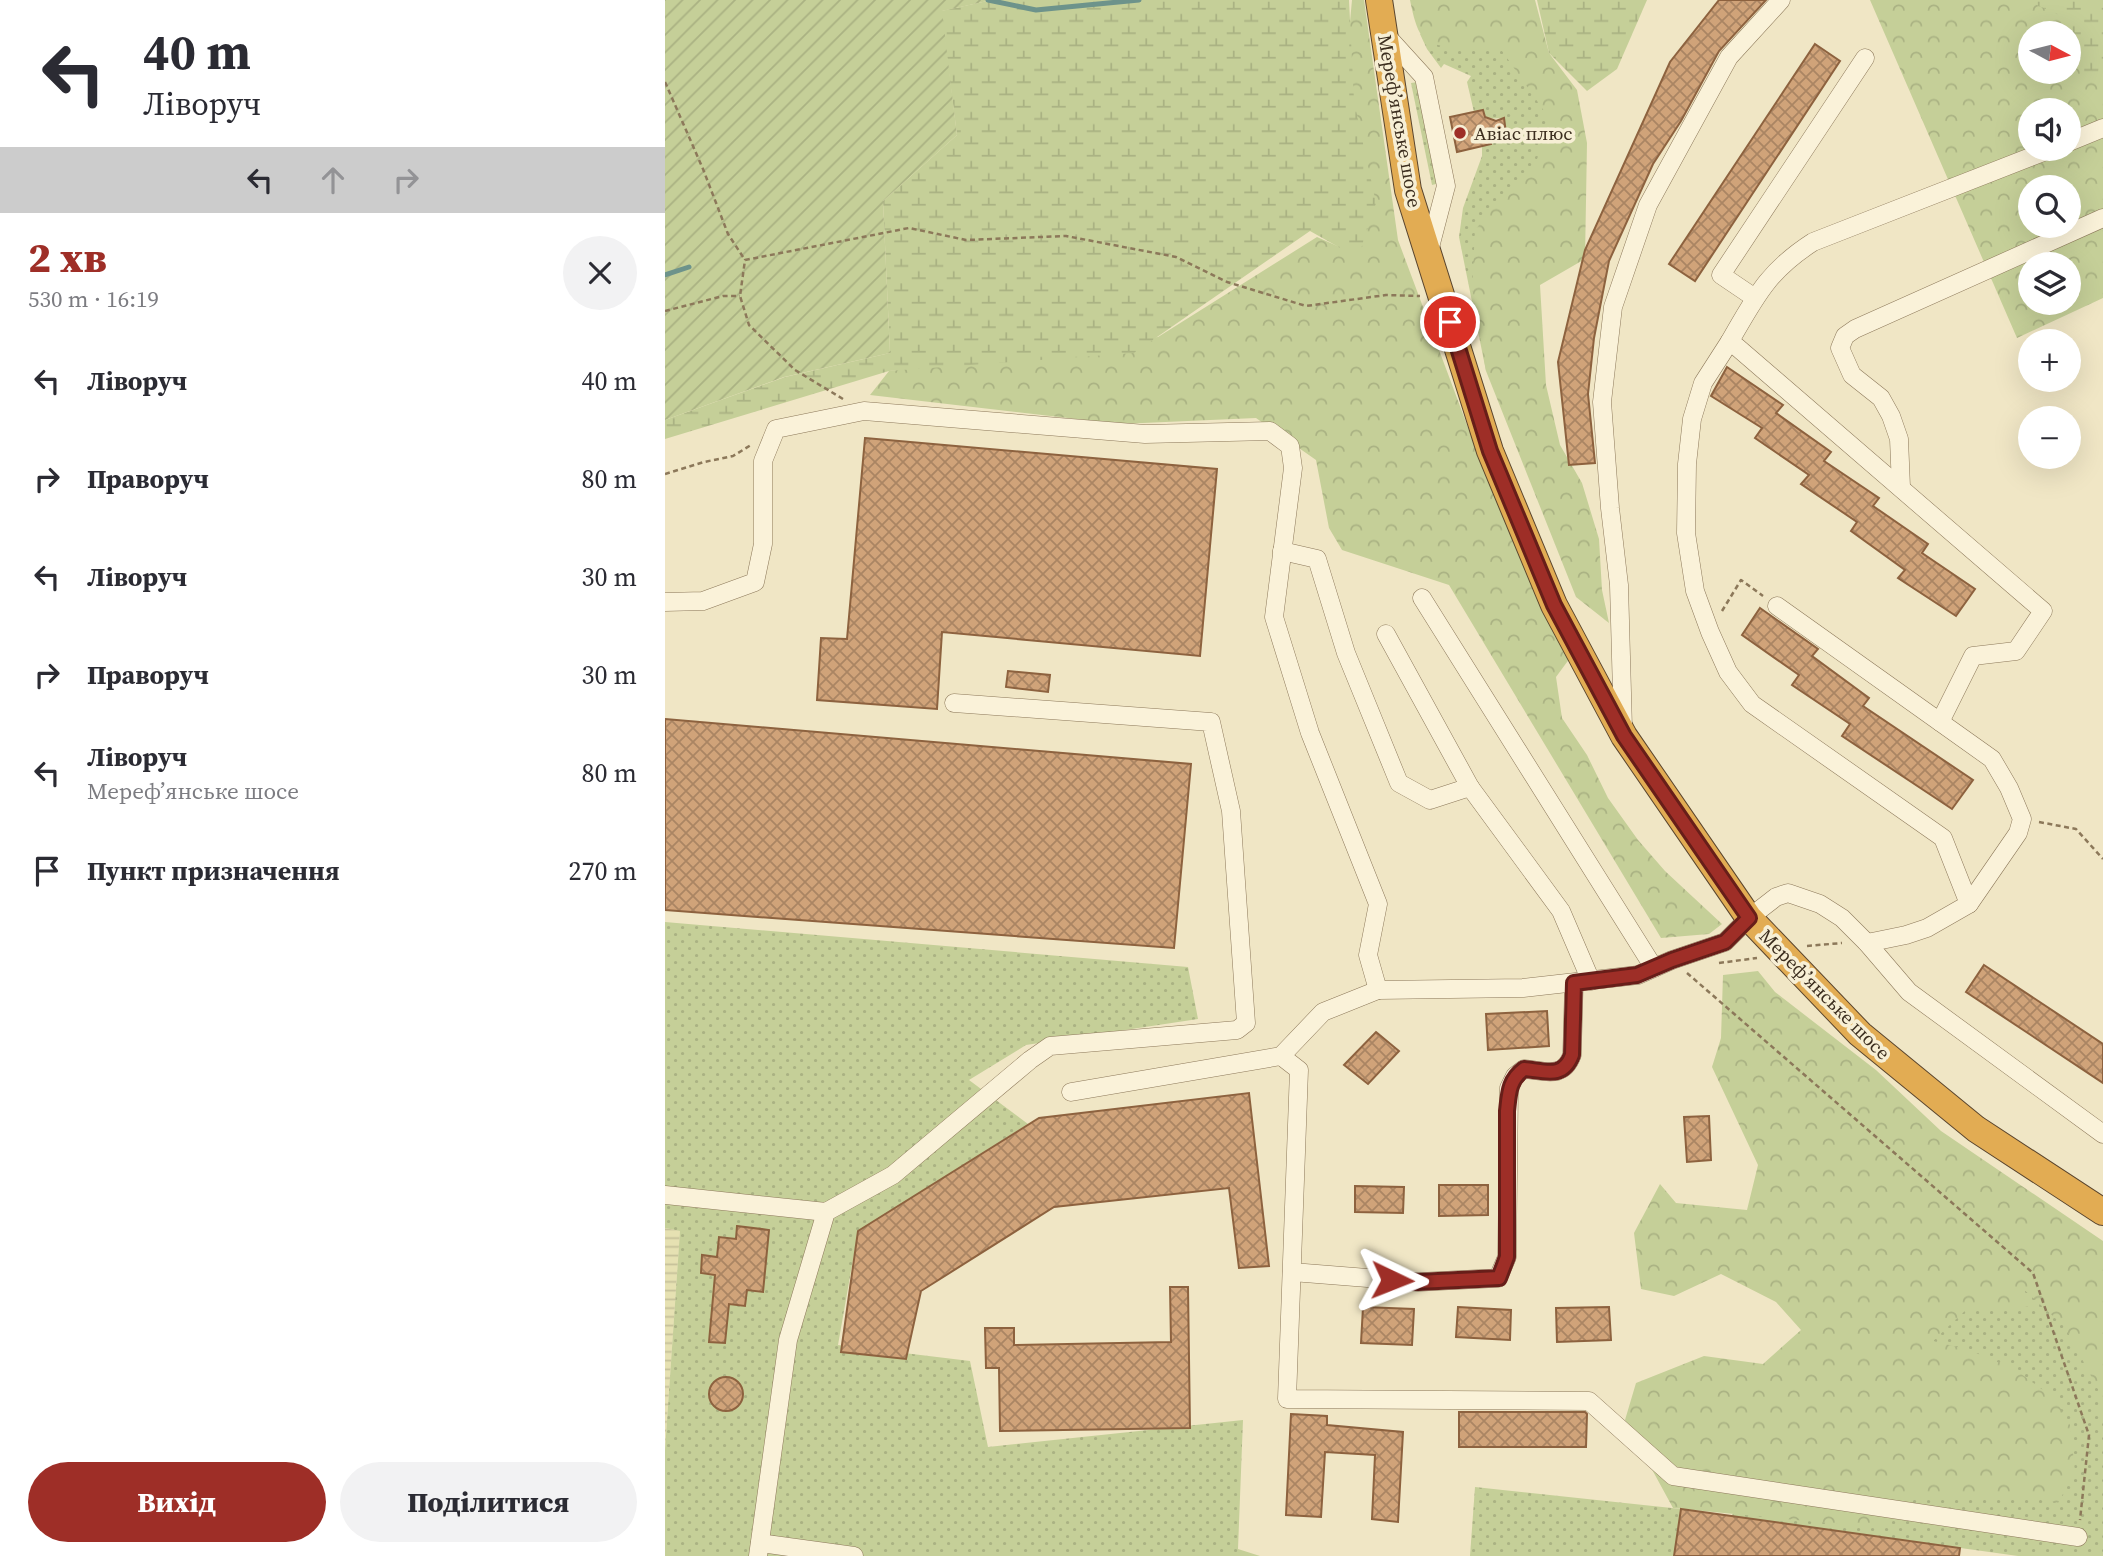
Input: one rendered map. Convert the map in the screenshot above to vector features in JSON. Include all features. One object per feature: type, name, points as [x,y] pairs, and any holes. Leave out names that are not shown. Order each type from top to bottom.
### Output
[{"type":"highway","name":"Мереф’янське шосе","points":[[1379,0],[1408,191],[1490,451],[1554,605],[1624,736],[1749,918],[1790,963],[1871,1043],[1976,1129],[2103,1212]]},
{"type":"street","points":[[1624,736],[1619,585],[1602,402],[1613,307],[1654,194],[1729,57],[1781,0]]},
{"type":"street","points":[[1384,33],[1424,77],[1445,186],[1428,254]]},
{"type":"street","points":[[1755,298],[1721,275],[1865,58]]},
{"type":"street","points":[[2081,137],[2103,128]]},
{"type":"street","points":[[1969,904],[1943,838],[1752,704],[1728,672],[1695,591],[1686,533],[1687,464],[1692,419],[1703,383],[1768,279],[1789,258],[1813,242],[2020,161]]},
{"type":"street","points":[[1901,487],[1899,439],[1891,416],[1881,398],[1852,375],[1840,348],[1845,336],[1855,329],[2103,218]]},
{"type":"street","points":[[1730,341],[2043,611],[2017,651],[1972,656],[1940,722]]},
{"type":"street","points":[[665,602],[703,601],[755,582],[763,544],[763,460],[776,429],[864,411],[1145,434],[1270,430],[1290,446],[1293,468],[1274,617],[1310,733],[1378,904],[1368,955],[1378,990]]},
{"type":"street","points":[[1282,551],[1317,559],[1346,653],[1399,783],[1430,800],[1470,786]]},
{"type":"street","points":[[1422,598],[1654,968]]},
{"type":"street","points":[[1777,606],[1992,759],[2009,788],[2022,819],[2018,832],[1969,904],[1927,928],[1867,943]]},
{"type":"street","points":[[1291,1272],[1418,1282],[1499,1278],[1507,1257],[1509,1088],[1515,1076],[1524,1069],[1558,1072],[1568,1066],[1583,982],[1561,911],[1470,786],[1386,634]]},
{"type":"street","points":[[665,1195],[826,1212],[893,1175],[1050,1045],[1237,1030],[1246,1023],[1231,811],[1211,722],[954,703]]},
{"type":"street","points":[[1071,1092],[1281,1056],[1323,1013],[1378,990],[1523,988],[1637,975],[1725,942],[1749,918],[1776,897],[1789,893],[1820,904],[1842,918],[1909,992],[2103,1134]]},
{"type":"street","points":[[1281,1056],[1299,1070],[1287,1399],[1588,1401],[1673,1476],[2078,1537]]},
{"type":"street","points":[[826,1212],[788,1340],[759,1550],[855,1556]]},
{"type":"path","points":[[665,82],[728,234],[745,260],[740,296],[749,325],[795,370],[864,411]]},
{"type":"path","points":[[745,260],[909,228],[967,240],[1066,236],[1176,257],[1227,282],[1306,306],[1386,295],[1441,296]]},
{"type":"path","points":[[665,311],[723,296],[740,296]]},
{"type":"path","points":[[665,474],[704,461],[733,456],[776,429]]},
{"type":"path","points":[[1710,632],[1741,580],[1777,606]]},
{"type":"path","points":[[2022,819],[2076,829],[2103,859]]},
{"type":"path","points":[[1803,946],[1867,943]]},
{"type":"path","points":[[1672,960],[2033,1273],[2089,1435],[2078,1537]]},
{"type":"shaded area","points":[[665,1228],[680,1231],[665,1450]]},
{"type":"green space","points":[[665,0],[992,0],[942,11],[957,135],[883,201],[890,353],[784,377],[665,420]]},
{"type":"green space","points":[[992,0],[1349,0],[1354,101],[1376,203],[1358,258],[1310,231],[1134,353],[889,371],[665,439],[665,420],[785,377],[890,353],[883,201],[957,135],[941,11]]},
{"type":"green space","points":[[1352,0],[1364,0],[1398,240],[1476,449],[1570,658],[1556,677],[1562,718],[1587,755],[1608,798],[1638,840],[1665,871],[1722,924],[1709,934],[1661,938],[1449,585],[1342,550],[1329,528],[1316,460],[1256,418],[1120,424],[870,395],[889,371],[1158,337],[1317,237],[1351,252],[1346,65]]},
{"type":"green space","points":[[1410,0],[1535,0],[1549,53],[1577,90],[1587,143],[1585,259],[1540,285],[1546,385],[1560,445],[1582,483],[1599,539],[1602,590],[1609,623],[1576,597],[1486,371],[1472,290],[1475,230],[1502,197],[1533,170],[1551,121],[1500,48],[1434,44],[1420,33]]},
{"type":"green space","points":[[1537,0],[1647,0],[1617,69],[1587,91],[1549,53]]},
{"type":"green space","points":[[1870,0],[2103,0],[2103,298],[2081,308],[2081,252],[2018,252],[2018,315],[2066,315],[2036,329],[2018,329],[2018,338]]},
{"type":"green space","points":[[2026,0],[2103,0],[2103,78],[2085,77],[2081,66],[2081,21],[2064,21],[2063,17]]},
{"type":"green space","points":[[1478,17],[1550,76],[1563,142],[1494,229],[1486,371],[1459,237],[1463,208],[1482,156],[1482,146],[1490,144],[1489,138],[1503,118],[1485,119],[1483,110],[1474,112],[1467,82],[1471,76],[1444,64],[1441,68],[1420,34]]},
{"type":"green space","points":[[1418,82],[1440,183],[1432,185],[1411,83]]},
{"type":"green space","points":[[665,922],[1188,967],[1198,1019],[1026,1045],[969,1080],[1028,1124],[858,1231],[838,1345],[970,1361],[988,1447],[1243,1420],[1238,1549],[1260,1556],[665,1556],[665,1450],[680,1231],[665,1228]]},
{"type":"green space","points":[[1758,971],[1775,992],[1876,1070],[1941,1131],[2103,1241],[2103,1422],[2100,1393],[2065,1327],[2021,1287],[2032,1306],[2002,1310],[1969,1307],[1933,1341],[1969,1350],[2016,1370],[2055,1399],[2070,1425],[2075,1472],[2058,1503],[2024,1497],[1915,1496],[1879,1528],[1673,1508],[1625,1420],[1636,1383],[1704,1356],[1763,1364],[1801,1330],[1776,1302],[1721,1274],[1674,1296],[1641,1289],[1634,1233],[1660,1184],[1676,1203],[1747,1210],[1758,1165],[1712,1067],[1721,1038],[1723,975]]},
{"type":"green space","points":[[2051,1273],[2103,1362],[2103,1556],[2018,1556],[1731,1516],[1852,1390],[1920,1279]]},
{"type":"green space","points":[[1475,1487],[1681,1509],[1674,1556],[1470,1556]]},
{"type":"building","points":[[1719,0],[1766,0],[1719,51],[1681,121],[1653,164],[1609,261],[1594,338],[1588,394],[1595,463],[1569,465],[1558,362],[1585,250],[1670,62]]},
{"type":"building","points":[[1815,44],[1840,61],[1695,281],[1669,264]]},
{"type":"building","points":[[1483,110],[1485,117],[1496,121],[1504,118],[1506,133],[1490,140],[1491,144],[1457,152],[1450,117]]},
{"type":"building","points":[[1727,367],[1783,405],[1776,413],[1831,452],[1824,461],[1879,498],[1873,506],[1928,544],[1922,553],[1975,589],[1956,616],[1898,578],[1905,570],[1851,531],[1857,522],[1801,484],[1809,475],[1755,438],[1762,428],[1711,396]]},
{"type":"building","points":[[865,438],[1217,469],[1200,656],[942,632],[937,709],[817,700],[821,638],[847,639]]},
{"type":"building","points":[[1760,608],[1818,649],[1812,656],[1869,698],[1863,706],[1973,780],[1952,809],[1842,736],[1850,724],[1792,685],[1799,675],[1742,635]]},
{"type":"building","points":[[1008,671],[1050,675],[1048,692],[1006,687]]},
{"type":"building","points":[[665,719],[1191,764],[1174,948],[665,910]]},
{"type":"building","points":[[1984,965],[2103,1044],[2103,1083],[1966,992]]},
{"type":"building","points":[[1547,1011],[1549,1046],[1488,1050],[1486,1014]]},
{"type":"building","points":[[1376,1032],[1399,1051],[1368,1084],[1344,1065]]},
{"type":"building","points":[[1249,1093],[1269,1266],[1239,1268],[1229,1188],[1054,1207],[921,1291],[906,1359],[841,1352],[858,1231],[1039,1118]]},
{"type":"building","points":[[1709,1116],[1711,1160],[1687,1162],[1684,1117]]},
{"type":"building","points":[[1439,1185],[1488,1185],[1488,1215],[1439,1216]]},
{"type":"building","points":[[1355,1186],[1404,1187],[1403,1213],[1355,1212]]},
{"type":"building","points":[[737,1226],[769,1230],[763,1292],[747,1290],[745,1306],[729,1304],[725,1343],[709,1342],[715,1275],[701,1273],[702,1255],[717,1257],[719,1237],[736,1239]]},
{"type":"building","points":[[1170,1287],[1188,1287],[1190,1428],[1000,1431],[999,1368],[986,1368],[985,1328],[1014,1328],[1014,1345],[1171,1342]]},
{"type":"building","points":[[1363,1307],[1414,1309],[1412,1345],[1361,1343]]},
{"type":"building","points":[[1458,1307],[1511,1310],[1510,1340],[1456,1337]]},
{"type":"building","points":[[1609,1307],[1611,1340],[1557,1342],[1556,1308]]},
{"type":"building","points":[[726,1377],[738,1382],[743,1394],[738,1406],[726,1411],[714,1406],[709,1394],[714,1382]]},
{"type":"building","points":[[1459,1412],[1585,1412],[1586,1447],[1459,1447]]},
{"type":"building","points":[[1291,1414],[1327,1416],[1327,1425],[1403,1432],[1398,1522],[1372,1519],[1375,1455],[1325,1452],[1321,1517],[1286,1515]]},
{"type":"building","points":[[1681,1509],[1960,1548],[1959,1556],[1674,1556]]},
{"type":"waterway","points":[[988,0],[1036,10],[1139,0]]},
{"type":"waterway","points":[[665,275],[689,267]]},
{"type":"place","name":"Авіас плюс","points":[[1460,133]]},
{"type":"route","points":[[1392,1280],[1418,1282],[1499,1278],[1507,1257],[1509,1088],[1515,1076],[1524,1069],[1558,1072],[1568,1066],[1572,1055],[1574,983],[1637,975],[1725,942],[1749,918],[1624,736],[1554,605],[1490,451],[1450,322]]}]
